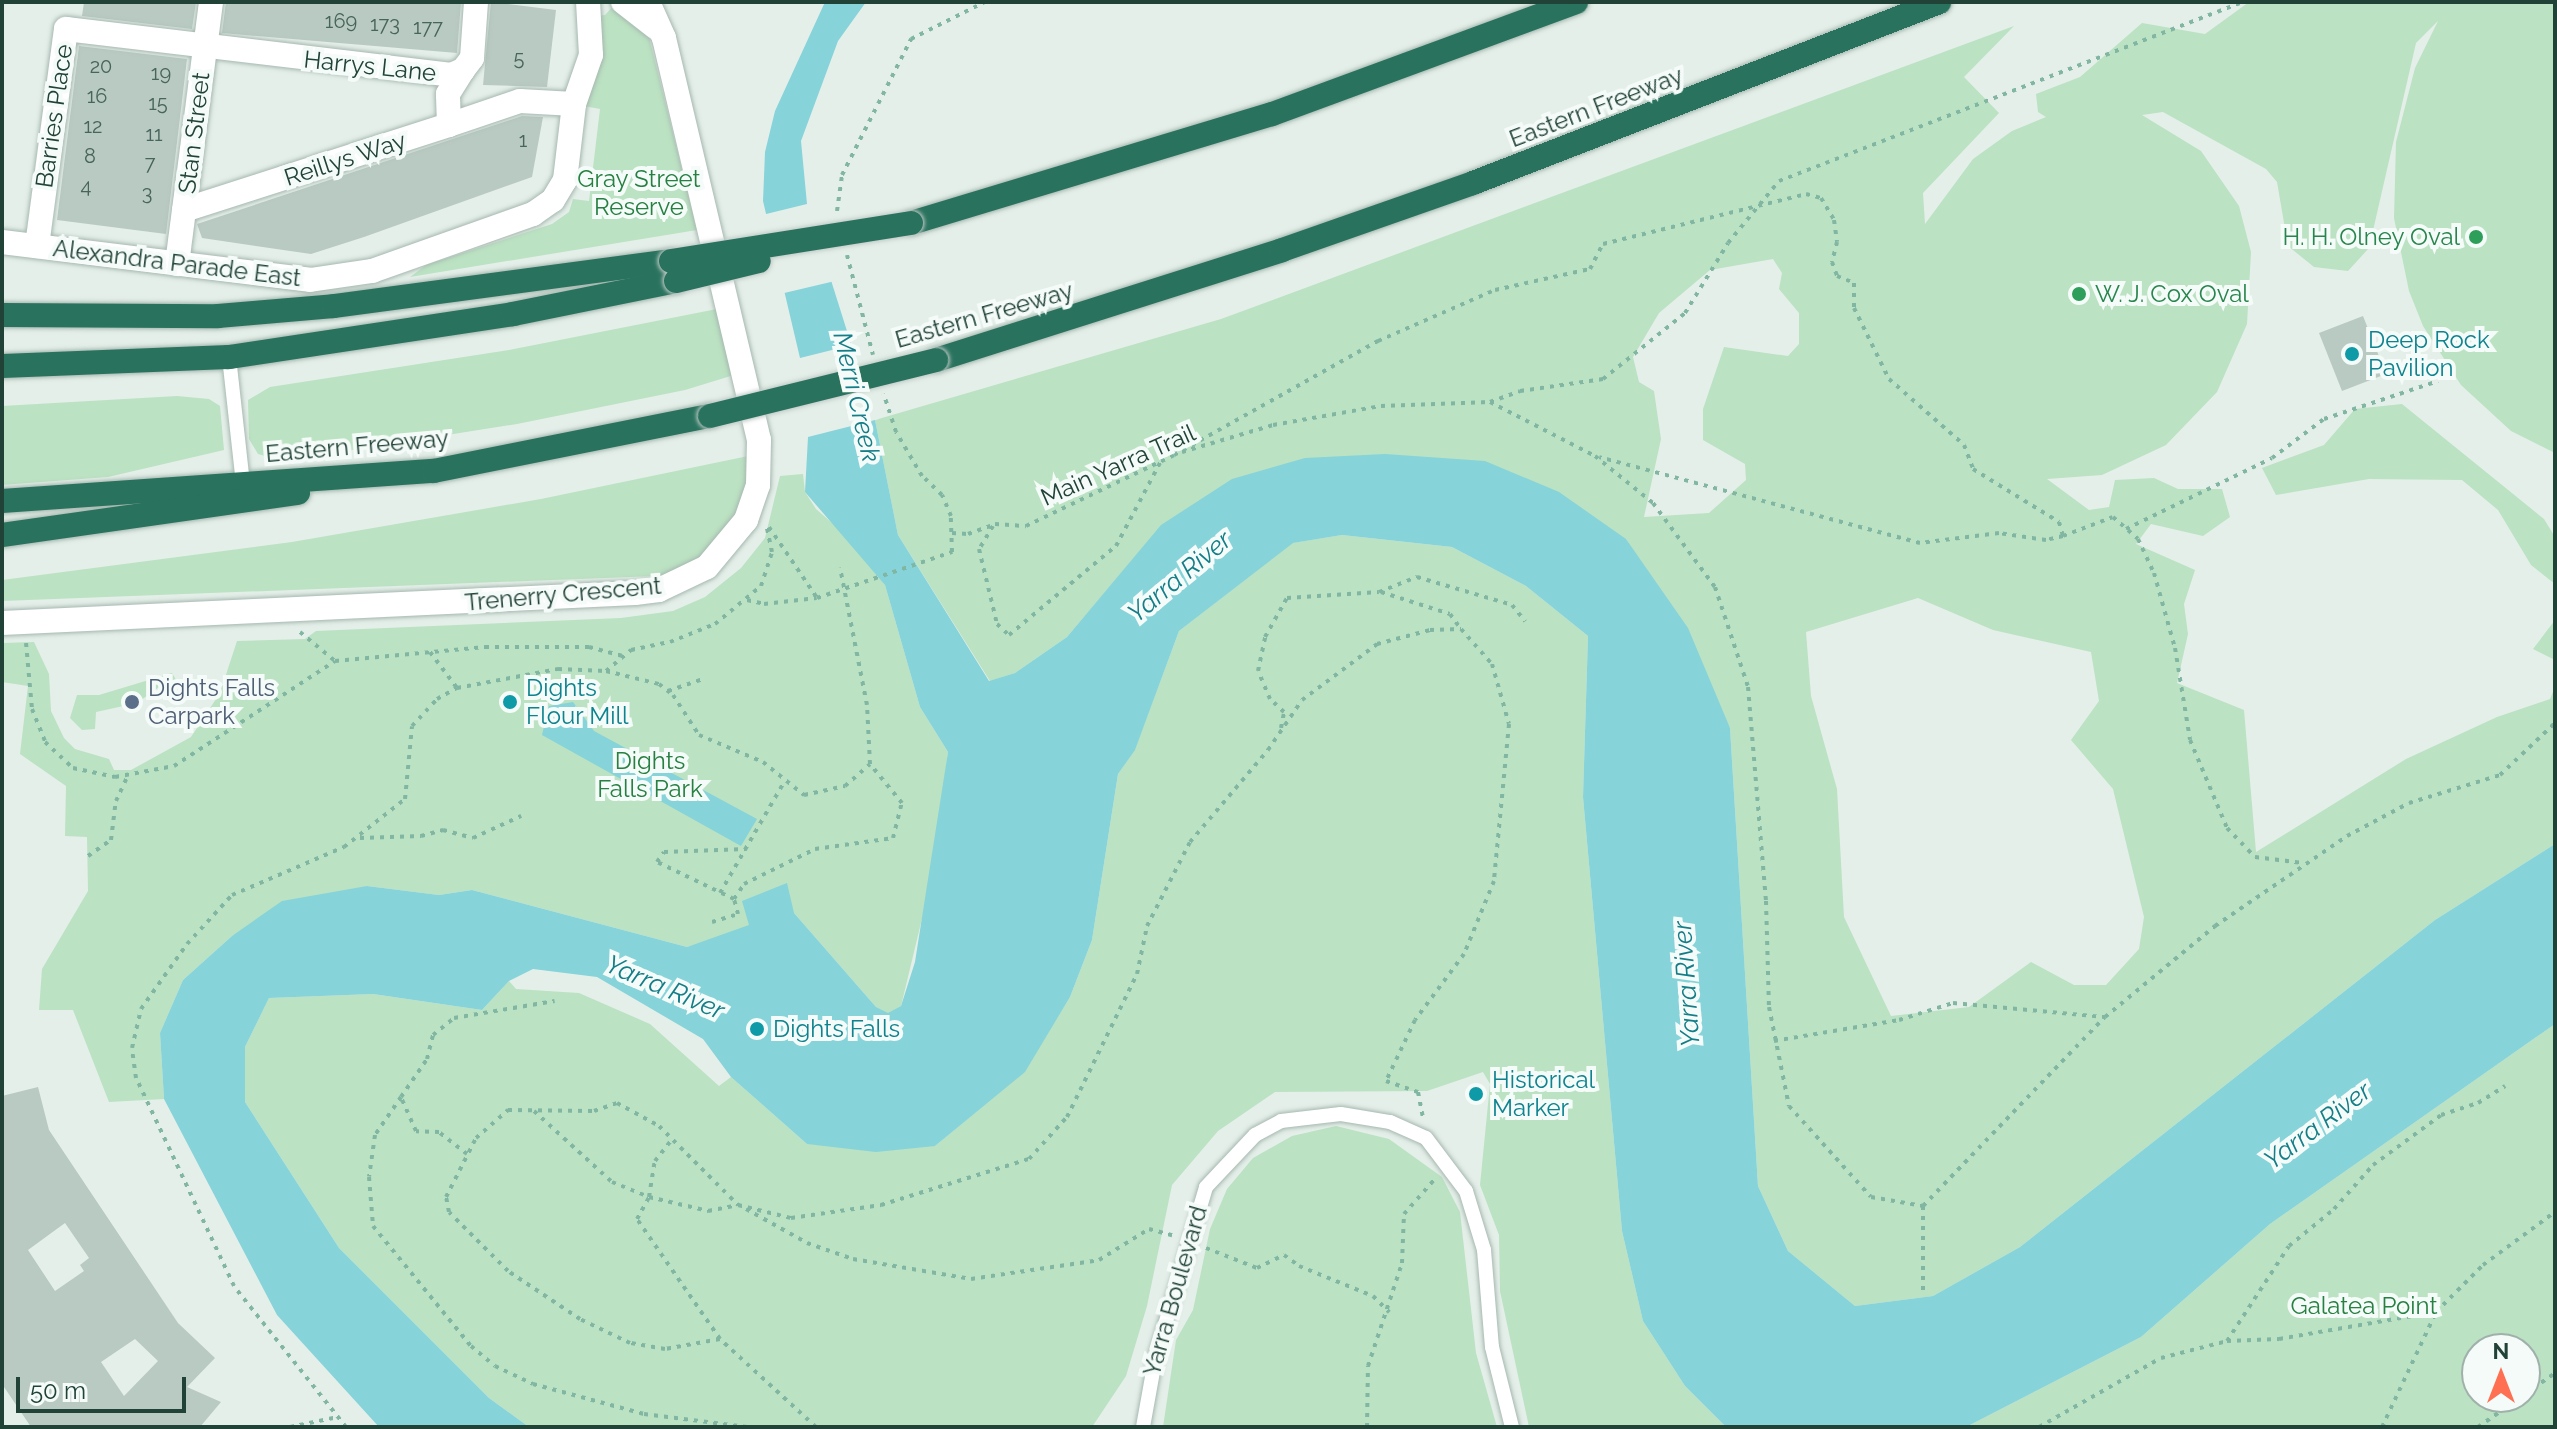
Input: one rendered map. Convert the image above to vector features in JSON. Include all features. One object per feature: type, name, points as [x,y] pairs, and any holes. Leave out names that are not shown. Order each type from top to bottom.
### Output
[{"type":"highway","points":[[2,366],[229,357],[498,317],[673,271],[911,223],[1259,118],[1576,2]]},
{"type":"highway","name":"Eastern Freeway","points":[[2,501],[434,471],[710,416],[936,360],[1282,250],[1473,183],[1939,2]]},
{"type":"highway","points":[[2,315],[218,316],[673,271]]},
{"type":"highway","points":[[2,535],[179,513],[434,471]]},
{"type":"street","name":"Stan Street","points":[[177,264],[211,2]]},
{"type":"street","name":"Harrys Lane","points":[[205,48],[451,75],[463,70],[472,58],[476,2]]},
{"type":"street","points":[[574,104],[591,55],[588,2]]},
{"type":"street","points":[[623,2],[637,9],[664,38]]},
{"type":"street","name":"Trenerry Crescent","points":[[9,622],[635,593],[659,590],[707,567],[746,520],[758,485],[760,452],[664,38],[648,2]]},
{"type":"street","name":"Barries Place","points":[[37,246],[66,29],[205,48]]},
{"type":"street","points":[[449,125],[448,94],[463,70]]},
{"type":"street","name":"Reillys Way","points":[[184,210],[520,101],[574,104]]},
{"type":"street","name":"Alexandra Parade East","points":[[2,242],[310,280],[372,271],[533,214],[553,200],[565,180],[574,104]]},
{"type":"lane","points":[[229,357],[243,483]]},
{"type":"lane","name":"Yarra Boulevard","points":[[1143,1427],[1147,1388],[1186,1239],[1217,1171],[1255,1135],[1281,1121],[1309,1114],[1364,1116],[1426,1138]]},
{"type":"lane","points":[[1426,1138],[1456,1175],[1477,1218],[1495,1366],[1512,1427]]},
{"type":"path","points":[[840,223],[837,193],[842,175],[911,39],[985,2]]},
{"type":"path","points":[[1490,402],[1520,391],[1603,379],[1685,313],[1728,243],[1779,181],[2242,2]]},
{"type":"path","points":[[1174,455],[1378,341],[1495,290],[1590,269],[1603,244],[1756,209],[1806,194],[1821,198],[1834,220],[1837,242],[1832,262],[1837,276],[1854,283],[1854,308],[1889,379],[1964,445],[1973,469],[2059,522],[2063,536]]},
{"type":"path","points":[[847,252],[875,364]]},
{"type":"path","points":[[2126,529],[2272,458],[2324,419],[2438,381]]},
{"type":"path","points":[[747,600],[764,604],[817,598],[952,552],[952,533],[942,495],[922,476],[896,432],[883,391]]},
{"type":"path","points":[[1490,402],[1595,456],[1653,503],[1715,587],[1748,687],[1774,1041],[1789,1106],[1871,1197],[1923,1206]]},
{"type":"path","name":"Main Yarra Trail","points":[[952,533],[968,534],[995,524],[1026,526],[1174,455],[1273,425],[1381,406],[1490,402]]},
{"type":"path","points":[[1595,456],[1920,543],[1999,533],[2046,540],[2113,517],[2138,539],[2154,573],[2184,691],[2190,740],[2227,828],[2255,857],[2306,864]]},
{"type":"path","points":[[995,524],[979,549],[997,624],[1009,635],[1116,546],[1161,461]]},
{"type":"path","points":[[606,671],[622,656],[704,629],[747,600],[761,586],[772,552],[767,526],[817,598]]},
{"type":"path","points":[[712,922],[738,914],[734,899],[744,884],[815,849],[893,838],[902,803],[870,764],[867,705],[840,568]]},
{"type":"path","points":[[1279,734],[1284,712],[1270,699],[1258,671],[1279,604],[1287,598],[1379,592],[1417,577],[1438,580],[1512,605],[1525,621]]},
{"type":"path","points":[[1379,592],[1450,614],[1492,664],[1509,724],[1494,881],[1464,954],[1415,1020],[1386,1081],[1418,1092],[1426,1138]]},
{"type":"path","points":[[9,622],[30,658],[36,724],[45,742],[73,768],[127,777],[174,766],[214,745],[307,675],[335,661],[430,652],[589,647],[622,656]]},
{"type":"path","points":[[534,1110],[612,1182],[649,1197],[708,1211],[738,1205],[791,1218],[881,1205],[1029,1159],[1067,1117],[1137,974],[1147,926],[1190,842],[1279,734],[1302,700],[1377,644],[1430,630],[1461,629]]},
{"type":"path","points":[[299,632],[335,661]]},
{"type":"path","points":[[430,652],[457,688]]},
{"type":"path","points":[[346,1427],[234,1286],[136,1078],[132,1048],[136,1021],[148,996],[232,895],[357,838],[405,799],[412,726],[437,699],[457,688],[558,669],[606,671],[668,691],[699,735],[763,762],[784,782],[804,795],[824,795],[845,786],[870,764]]},
{"type":"path","points":[[668,691],[705,678]]},
{"type":"path","points":[[1923,1295],[1923,1206],[2105,1017],[2215,926],[2306,864],[2409,803],[2500,775],[2555,723]]},
{"type":"path","points":[[88,856],[111,840],[116,801],[127,777]]},
{"type":"path","points":[[720,893],[784,782]]},
{"type":"path","points":[[357,838],[421,836],[443,830],[473,838],[521,816]]},
{"type":"path","points":[[734,899],[657,862],[664,852],[746,849]]},
{"type":"path","points":[[555,1001],[454,1018],[433,1035],[427,1059],[375,1135],[369,1177],[373,1226],[471,1346],[495,1366],[533,1384],[644,1414],[747,1427]]},
{"type":"path","points":[[1774,1041],[1899,1020],[1953,1003],[2105,1017]]},
{"type":"path","points":[[2227,1341],[2289,1246],[2334,1209],[2373,1165],[2441,1115],[2478,1103],[2505,1086]]},
{"type":"path","points":[[401,1097],[416,1131],[439,1132],[467,1154]]},
{"type":"path","points":[[720,1339],[665,1349],[630,1343],[580,1319],[508,1271],[449,1212],[446,1197],[452,1179],[486,1124],[508,1110],[594,1111],[617,1103],[672,1139],[738,1205],[807,1243],[853,1259],[971,1279],[1099,1260],[1149,1229],[1186,1239],[1257,1268],[1284,1255],[1299,1266],[1363,1290],[1389,1312]]},
{"type":"path","points":[[672,1139],[655,1161],[649,1197],[637,1219],[720,1339],[816,1427]]},
{"type":"path","points":[[1367,1427],[1368,1366],[1389,1312],[1402,1263],[1404,1214],[1438,1177]]},
{"type":"path","points":[[2382,1427],[2436,1312],[2483,1265],[2555,1212]]},
{"type":"path","points":[[2039,1427],[2161,1358],[2227,1341],[2279,1339],[2436,1312]]},
{"type":"path","points":[[2478,1427],[2498,1413]]},
{"type":"path","points":[[290,1427],[338,1417]]},
{"type":"green space","points":[[2249,2],[2555,2],[2555,453],[2511,431],[2461,385],[2423,326],[2409,291],[2394,218],[2396,142],[2415,68],[2438,21],[2416,43],[2369,248],[2348,271],[2314,267],[2288,246],[2277,182],[2266,169],[2163,112],[2142,115],[2201,151],[2239,206],[2251,252],[2247,324],[2217,392],[2166,445],[2102,475],[2047,479],[2089,510],[2109,507],[2115,480],[2154,478],[2178,489],[2222,489],[2230,517],[2203,536],[2151,524],[2136,544],[2195,570],[2184,604],[2188,634],[2177,683],[2244,710],[2256,852],[2406,759],[2497,717],[2550,699],[2555,687],[2555,844],[2435,920],[2020,1247],[1933,1296],[1855,1306],[1788,1251],[1758,1186],[1730,728],[1626,539],[1162,525],[1067,637],[1015,673],[990,681],[898,535],[875,420],[1221,319],[2014,26],[1964,77],[1999,113],[1923,193],[1925,224],[1973,159],[2012,131],[2046,117],[2038,112],[2036,94],[2080,77],[2142,23],[2205,34]],"holes":[[[1773,259],[1782,273],[1779,289],[1799,313],[1799,344],[1788,356],[1724,347],[1703,409],[1703,440],[1745,464],[1746,480],[1709,513],[1644,517],[1661,439],[1654,391],[1639,382],[1633,357],[1659,313],[1710,270]],[[1918,598],[1993,630],[2091,652],[2099,701],[2071,740],[2113,789],[2144,917],[2139,949],[2106,985],[2074,985],[2031,962],[1969,1007],[1891,1016],[1844,917],[1837,789],[1811,696],[1806,632]]]},
{"type":"green space","name":"Gray Street Reserve","points":[[616,3],[647,29],[697,230],[410,277],[426,265],[552,224],[569,212],[573,199],[589,201],[600,109],[584,106],[594,16],[605,15]]},
{"type":"green space","points":[[717,309],[734,375],[685,390],[517,424],[283,461],[258,454],[249,439],[248,400],[270,387],[509,350]]},
{"type":"green space","points":[[177,396],[209,399],[220,406],[224,450],[108,477],[2,485],[2,406]]},
{"type":"green space","points":[[2402,404],[2544,519],[2555,537],[2555,584],[2531,565],[2498,510],[2462,480],[2369,479],[2276,495],[2262,468],[2324,445],[2355,409]]},
{"type":"green space","points":[[753,455],[752,481],[732,526],[687,570],[657,576],[2,601],[2,580],[292,542],[541,499]]},
{"type":"green space","name":"Dights Falls Park","points":[[803,474],[805,492],[816,509],[847,536],[885,585],[920,707],[948,752],[932,877],[901,1006],[888,1014],[876,1007],[794,913],[687,947],[472,890],[439,895],[367,886],[232,936],[183,980],[160,1033],[164,1099],[109,1102],[73,1010],[39,1010],[42,969],[88,891],[87,837],[65,836],[66,786],[20,754],[28,686],[2,682],[2,643],[34,642],[49,674],[51,711],[64,738],[75,749],[109,759],[114,770],[131,770],[191,737],[220,693],[237,641],[305,639],[316,631],[621,618],[673,611],[705,597],[741,568],[765,538],[780,476]]},
{"type":"green space","points":[[1342,535],[1452,547],[1526,586],[1588,636],[1583,797],[1622,1231],[1643,1321],[1685,1386],[1726,1427],[1529,1427],[1500,1291],[1499,1235],[1480,1185],[1490,1084],[1483,1072],[1427,1091],[1275,1092],[1218,1131],[1172,1185],[1147,1306],[1126,1376],[1092,1427],[529,1427],[489,1398],[339,1248],[245,1102],[245,1047],[269,998],[373,994],[482,1010],[509,981],[516,989],[579,993],[650,1024],[719,1086],[731,1077],[807,1144],[935,1146],[1024,1072],[1070,997],[1092,940],[1118,774],[1135,749],[1179,631],[1292,543]]},
{"type":"green space","points":[[2555,620],[2555,660],[2533,649]]},
{"type":"green space","points":[[172,673],[181,688],[166,682],[137,703],[96,712],[95,729],[82,730],[70,718],[77,695],[99,695]]},
{"type":"green space","name":"Galatea Point","points":[[2555,1024],[2555,1427],[1966,1427],[2141,1337],[2270,1224]]},
{"type":"green space","points":[[1336,1126],[1389,1139],[1442,1177],[1460,1212],[1476,1353],[1497,1427],[1163,1427],[1176,1340],[1193,1310],[1210,1229],[1227,1189],[1253,1158],[1292,1136]]},
{"type":"water","points":[[825,2],[866,2],[838,41],[801,141],[807,204],[875,420],[898,535],[989,681],[1015,673],[1067,637],[1161,525],[1232,479],[1305,458],[1385,454],[1485,461],[1559,492],[1626,539],[1688,628],[1730,728],[1758,1186],[1788,1251],[1855,1306],[1933,1296],[2020,1247],[2435,920],[2555,844],[2555,1024],[2270,1224],[2141,1337],[1966,1427],[1726,1427],[1685,1386],[1643,1321],[1622,1231],[1583,797],[1588,636],[1526,586],[1452,547],[1342,535],[1293,543],[1179,631],[1135,750],[1118,774],[1092,940],[1070,997],[1025,1072],[935,1146],[876,1152],[807,1144],[731,1077],[703,1039],[597,977],[533,969],[509,981],[482,1010],[373,994],[269,998],[245,1047],[245,1102],[339,1248],[489,1398],[529,1427],[379,1427],[277,1315],[164,1099],[160,1033],[183,980],[232,936],[282,901],[367,886],[439,895],[472,890],[687,947],[749,925],[742,901],[787,883],[794,913],[876,1007],[888,1013],[901,1006],[915,962],[948,752],[920,707],[885,585],[805,492],[808,437],[800,358],[763,201],[765,152],[775,111]]},
{"type":"water","points":[[573,702],[594,731],[757,819],[741,846],[542,735],[549,706]]},
{"type":"pier","points":[[811,203],[835,281],[780,294],[762,215]]},
{"type":"pier","points":[[852,345],[879,419],[804,438],[796,359]]},
{"type":"building","points":[[84,2],[196,2],[192,29],[82,16]]},
{"type":"building","points":[[226,2],[461,2],[457,53],[222,33]]},
{"type":"building","points":[[491,2],[556,10],[547,87],[483,85]]},
{"type":"building","points":[[79,46],[187,59],[166,234],[57,220]]},
{"type":"building","points":[[522,116],[543,117],[532,177],[364,237],[311,254],[202,238],[197,224]]},
{"type":"building","name":"Deep Rock Pavilion","points":[[2363,316],[2386,374],[2342,391],[2319,333]]},
{"type":"building","points":[[38,1087],[49,1130],[178,1323],[215,1358],[187,1387],[221,1402],[200,1427],[31,1427],[2,1384],[2,1096]],"holes":[[[65,1223],[89,1258],[80,1265],[84,1271],[55,1291],[28,1250]],[[135,1339],[158,1361],[124,1396],[101,1362]]]},
{"type":"place","name":"H. H. Olney Oval","points":[[2476,237]]},
{"type":"place","name":"W. J. Cox Oval","points":[[2079,294]]},
{"type":"place","name":"Deep Rock Pavilion","points":[[2352,354]]},
{"type":"place","name":"Dights Falls Carpark","points":[[132,702]]},
{"type":"place","name":"Dights Flour Mill","points":[[510,702]]},
{"type":"place","name":"Dights Falls","points":[[757,1029]]},
{"type":"place","name":"Historical Marker","points":[[1476,1094]]},
{"type":"water label","name":"Merri Creek","points":[[856,397]]},
{"type":"water label","name":"Yarra River","points":[[1180,577]]},
{"type":"water label","name":"Yarra River","points":[[1687,984]]},
{"type":"water label","name":"Yarra River","points":[[665,988]]},
{"type":"water label","name":"Yarra River","points":[[2318,1126]]}]
